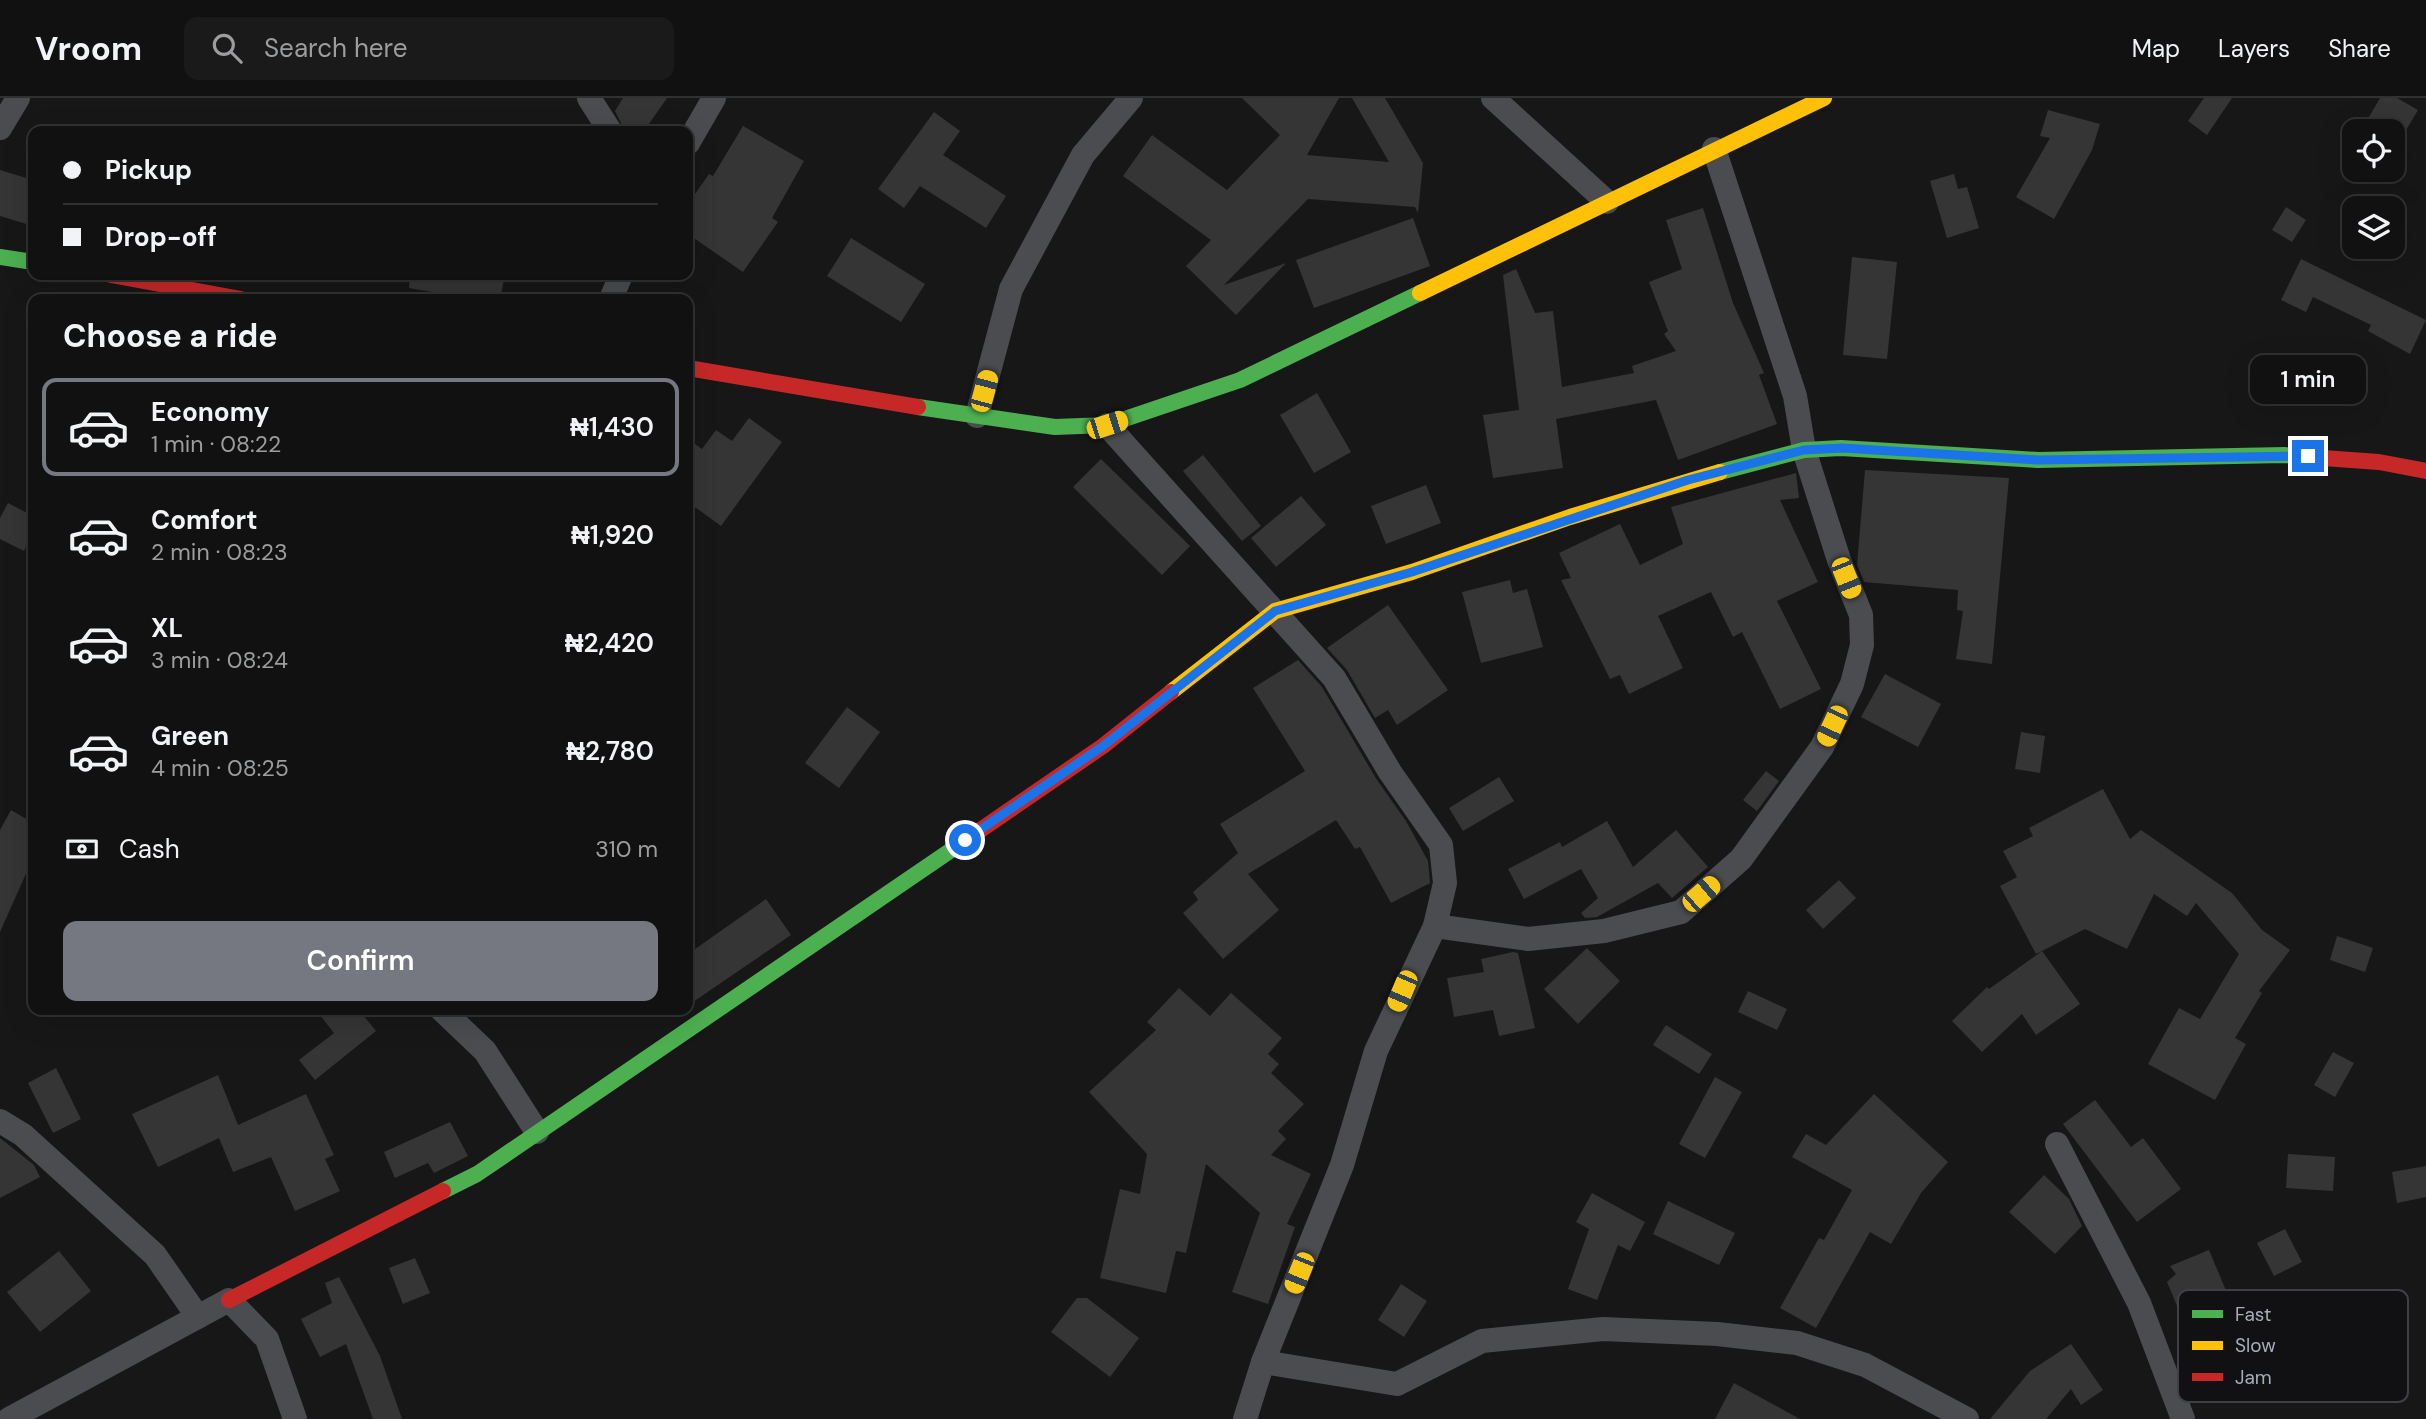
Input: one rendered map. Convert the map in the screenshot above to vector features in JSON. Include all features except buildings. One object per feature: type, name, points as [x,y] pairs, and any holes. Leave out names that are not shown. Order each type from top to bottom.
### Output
[{"type":"street","points":[[0,128],[18,98]]},
{"type":"street","points":[[589,98],[607,126]]},
{"type":"street","points":[[693,134],[714,98]]},
{"type":"street","points":[[977,416],[1011,289],[1083,155],[1131,98]]},
{"type":"street","points":[[1493,98],[1606,202]]},
{"type":"street","points":[[693,369],[1055,427],[1107,425],[1240,380],[1824,98]]},
{"type":"street","points":[[1434,926],[1528,939],[1604,931],[1681,912],[1741,859],[1822,747],[1852,684],[1862,645],[1861,615],[1839,560],[1804,450],[1795,396],[1714,149]]},
{"type":"street","points":[[0,257],[28,261]]},
{"type":"street","points":[[138,280],[214,294]]},
{"type":"street","points":[[1107,425],[1334,678],[1390,772],[1441,845],[1446,883],[1434,926],[1376,1051],[1342,1166],[1263,1362],[1245,1419]]},
{"type":"street","points":[[9,1419],[229,1300],[477,1174],[1103,746],[1275,611],[1412,572],[1688,480],[1804,450],[1842,448],[2051,460],[2284,455],[2379,462],[2426,471]]},
{"type":"street","points":[[447,1015],[485,1051],[537,1132]]},
{"type":"street","points":[[0,1121],[23,1135],[155,1255],[198,1317]]},
{"type":"street","points":[[2057,1144],[2140,1303],[2183,1419]]},
{"type":"street","points":[[229,1300],[267,1339],[295,1419]]},
{"type":"street","points":[[1263,1362],[1397,1384],[1482,1341],[1603,1329],[1717,1334],[1797,1343],[1865,1365],[1967,1419]]},
{"type":"traffic: fast","points":[[0,257],[28,261]]},
{"type":"traffic: fast","points":[[918,407],[1055,427],[1107,425],[1240,380],[1420,293]]},
{"type":"traffic: fast","points":[[1720,472],[1804,450],[1841,448],[2038,460],[2284,455],[2323,458]]},
{"type":"traffic: fast","points":[[443,1191],[477,1174],[963,842]]},
{"type":"traffic: slow","points":[[1420,293],[1824,98]]},
{"type":"traffic: slow","points":[[1171,692],[1275,611],[1412,572],[1570,517],[1720,472]]},
{"type":"traffic: jam","points":[[138,280],[214,294]]},
{"type":"traffic: jam","points":[[693,369],[918,407]]},
{"type":"traffic: jam","points":[[2323,458],[2379,462],[2426,471]]},
{"type":"traffic: jam","points":[[963,842],[1103,746],[1171,692]]},
{"type":"traffic: jam","points":[[229,1300],[443,1191]]},
{"type":"route","points":[[965,840],[1103,746],[1275,611],[1412,572],[1570,517],[1688,480],[1804,450],[1842,448],[2038,460],[2308,456]]}]
